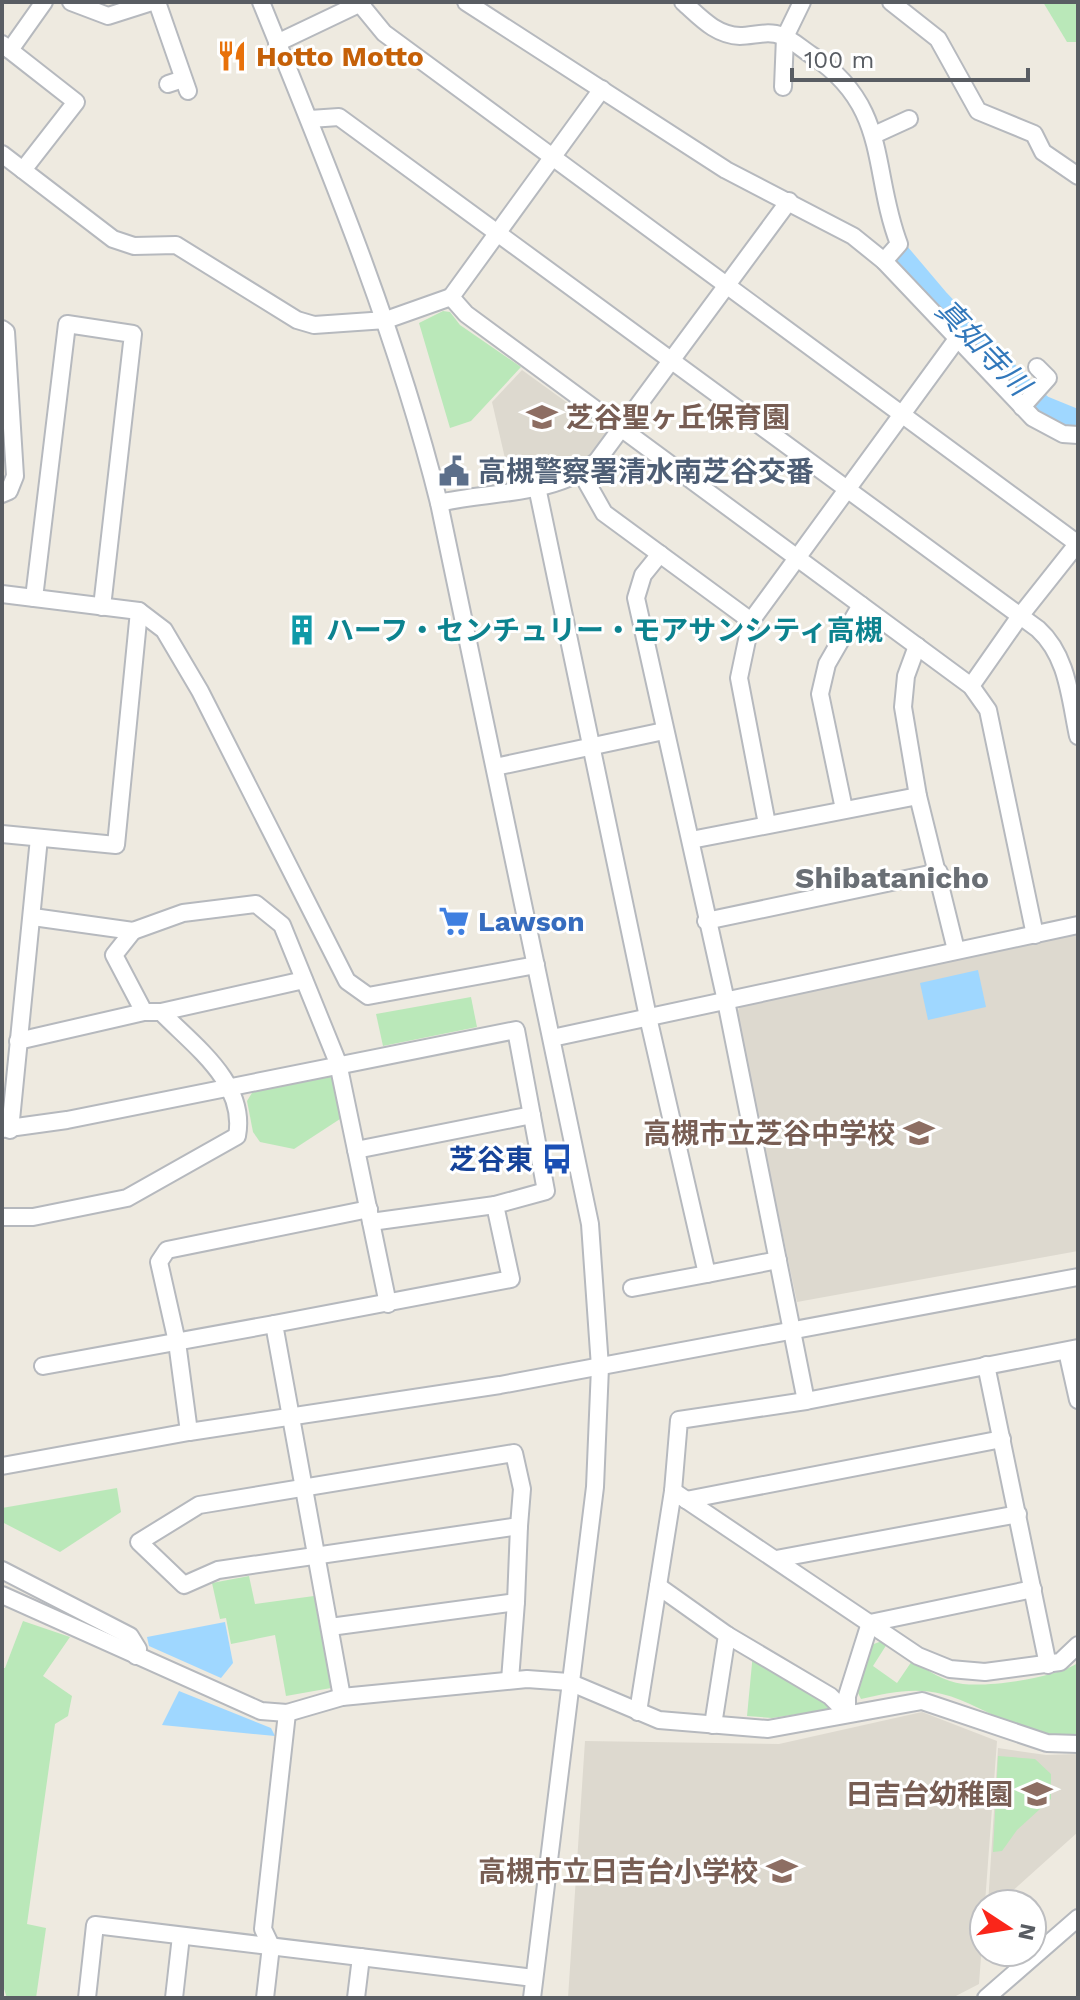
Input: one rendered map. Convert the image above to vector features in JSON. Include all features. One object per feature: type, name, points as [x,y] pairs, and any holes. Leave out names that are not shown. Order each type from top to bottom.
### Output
[{"type":"street","points":[[23,170],[76,102],[6,47],[44,2]]},
{"type":"street","points":[[71,2],[108,16],[154,2],[180,85]]},
{"type":"street","points":[[261,2],[310,119],[416,409],[439,503],[590,1224],[600,1367],[595,1487],[532,1998]]},
{"type":"street","points":[[466,2],[726,170],[853,236],[884,261],[1033,418],[1063,434],[1078,435]]},
{"type":"street","points":[[683,2],[721,32],[738,36],[772,33],[785,37],[835,71],[859,103],[874,135],[883,172],[883,200],[899,244],[884,261]]},
{"type":"street","points":[[783,87],[785,37],[802,2]]},
{"type":"street","points":[[891,2],[938,39],[978,111],[1034,134],[1043,152],[1078,176]]},
{"type":"street","points":[[277,43],[362,3],[384,33],[1078,543],[1020,616],[971,686]]},
{"type":"street","points":[[2,154],[113,239],[134,246],[176,245],[297,320],[331,326],[386,320],[451,297],[602,89]]},
{"type":"street","points":[[310,119],[339,117],[1050,640],[1063,666],[1078,736]]},
{"type":"street","points":[[874,135],[909,119]]},
{"type":"street","points":[[439,503],[537,487],[582,474],[623,430],[789,201]]},
{"type":"street","points":[[451,297],[466,314],[971,686],[988,710],[1035,935]]},
{"type":"street","points":[[34,598],[67,324],[133,334],[102,607]]},
{"type":"street","points":[[2,329],[6,332],[15,476],[9,491],[2,494]]},
{"type":"street","points":[[767,824],[739,678],[751,621],[957,339]]},
{"type":"street","points":[[1022,407],[1048,378],[1037,367]]},
{"type":"street","points":[[582,474],[604,513],[751,621]]},
{"type":"street","points":[[537,487],[648,1017],[707,1274]]},
{"type":"street","points":[[660,554],[643,575],[636,598],[726,1001],[806,1401]]},
{"type":"street","points":[[2,594],[139,611],[164,630],[180,654],[347,981],[368,996],[536,965]]},
{"type":"street","points":[[844,809],[820,694],[827,664],[861,605]]},
{"type":"street","points":[[2,834],[116,845],[139,611]]},
{"type":"street","points":[[917,646],[906,676],[903,707],[918,796],[956,950]]},
{"type":"street","points":[[495,767],[664,731]]},
{"type":"street","points":[[691,840],[918,796]]},
{"type":"street","points":[[39,838],[33,917],[6,1130],[516,1030],[546,1191],[495,1205],[370,1215],[167,1250],[159,1262],[177,1342],[189,1432]]},
{"type":"street","points":[[706,921],[939,872]]},
{"type":"street","points":[[33,917],[133,931],[183,913],[256,904],[282,925],[338,1063],[388,1304]]},
{"type":"street","points":[[552,1038],[1078,925]]},
{"type":"street","points":[[2,1217],[33,1217],[127,1198],[237,1136],[240,1120],[230,1085],[153,1012],[114,955],[133,931]]},
{"type":"street","points":[[18,1041],[304,980]]},
{"type":"street","points":[[356,1150],[532,1115]]},
{"type":"street","points":[[43,1366],[511,1279],[495,1205]]},
{"type":"street","points":[[632,1288],[778,1260]]},
{"type":"street","points":[[2,1466],[189,1432],[600,1367],[1078,1277]]},
{"type":"street","points":[[274,1324],[342,1697]]},
{"type":"street","points":[[638,1712],[658,1586],[680,1495],[679,1420],[806,1401],[1072,1349],[1078,1400]]},
{"type":"street","points":[[986,1365],[1048,1665]]},
{"type":"street","points":[[680,1495],[1002,1439]]},
{"type":"street","points":[[510,1680],[522,1489],[514,1453],[199,1505],[139,1542],[184,1585],[218,1570],[519,1526]]},
{"type":"street","points":[[680,1495],[918,1656],[950,1669],[985,1672],[1048,1665],[1060,1662],[1078,1645]]},
{"type":"street","points":[[776,1559],[1018,1514]]},
{"type":"street","points":[[2,1570],[130,1636],[138,1649],[136,1656]]},
{"type":"street","points":[[658,1586],[727,1635],[830,1696],[847,1713]]},
{"type":"street","points":[[870,1623],[1033,1589]]},
{"type":"street","points":[[2,1595],[261,1711],[287,1713],[342,1697],[510,1680],[569,1682],[659,1720],[768,1729],[922,1701],[1047,1743],[1078,1744]]},
{"type":"street","points":[[330,1627],[516,1602]]},
{"type":"street","points":[[847,1713],[847,1696],[870,1623]]},
{"type":"street","points":[[713,1725],[727,1635]]},
{"type":"street","points":[[265,1998],[271,1946],[263,1929],[287,1713]]},
{"type":"street","points":[[986,1998],[1078,1918]]},
{"type":"street","points":[[87,1998],[95,1925],[534,1978]]},
{"type":"street","points":[[174,1998],[181,1936]]},
{"type":"street","points":[[356,1998],[361,1957]]},
{"type":"shaded area","name":"芝谷聖ヶ丘保育園","points":[[522,370],[609,433],[583,467],[510,480],[492,402]]},
{"type":"shaded area","name":"高槻市立芝谷中学校","points":[[1078,934],[1078,1251],[797,1302],[736,1014],[741,1005]]},
{"type":"shaded area","name":"高槻市立日吉台小学校","points":[[922,1712],[997,1741],[986,1888],[968,1888],[968,1968],[980,1968],[979,1984],[952,1998],[568,1998],[585,1741],[779,1744]]},
{"type":"shaded area","name":"日吉台幼稚園","points":[[998,1748],[1046,1755],[1078,1754],[1078,1832],[1016,1888],[989,1888]]},
{"type":"green space","points":[[1043,2],[1078,2],[1078,42],[1067,42]]},
{"type":"green space","points":[[443,311],[450,312],[460,325],[521,367],[471,421],[450,428],[419,323]]},
{"type":"green space","points":[[471,997],[477,1027],[383,1046],[376,1014]]},
{"type":"green space","points":[[325,1073],[333,1079],[340,1119],[294,1149],[260,1142],[253,1132],[247,1101],[255,1088]]},
{"type":"green space","points":[[117,1488],[121,1512],[60,1552],[2,1522],[2,1508]]},
{"type":"green space","points":[[249,1576],[255,1604],[314,1596],[331,1688],[286,1696],[275,1635],[231,1644],[226,1618],[220,1619],[212,1583]]},
{"type":"green space","points":[[23,1621],[70,1637],[43,1676],[72,1696],[68,1716],[55,1724],[27,1924],[46,1928],[36,1998],[7,1998],[2,1983],[2,1668],[5,1668]]},
{"type":"green space","points":[[882,1641],[887,1644],[873,1666],[897,1683],[912,1661],[949,1681],[975,1685],[1039,1677],[1078,1663],[1078,1735],[1061,1737],[1026,1730],[958,1699],[932,1692],[901,1692],[861,1699],[858,1693],[871,1645]]},
{"type":"green space","points":[[753,1653],[830,1705],[831,1709],[772,1718],[747,1716]]},
{"type":"green space","points":[[998,1756],[1035,1759],[1051,1774],[1051,1799],[1017,1830],[1002,1851],[993,1852]]},
{"type":"water","points":[[978,970],[986,1007],[928,1020],[920,983]]},
{"type":"water","points":[[225,1622],[233,1663],[221,1678],[149,1646],[147,1637]]},
{"type":"water","points":[[179,1691],[271,1728],[275,1736],[162,1725]]},
{"type":"waterway","name":"真如寺川","points":[[898,257],[937,303],[1026,396],[1041,409],[1078,424]]},
{"type":"place","name":"Hotto Motto","points":[[232,56]]},
{"type":"place","name":"芝谷聖ヶ丘保育園","points":[[542,417]]},
{"type":"place","name":"高槻警察署清水南芝谷交番","points":[[454,471]]},
{"type":"place","name":"ハーフ・センチュリー・モアサンシティ高槻","points":[[302,630]]},
{"type":"place","name":"Lawson","points":[[454,921]]},
{"type":"place","name":"高槻市立芝谷中学校","points":[[919,1133]]},
{"type":"place","name":"芝谷東","points":[[557,1159]]},
{"type":"place","name":"日吉台幼稚園","points":[[1037,1794]]},
{"type":"place","name":"高槻市立日吉台小学校","points":[[782,1871]]},
{"type":"district","name":"Shibatanicho","points":[[892,877]]}]
